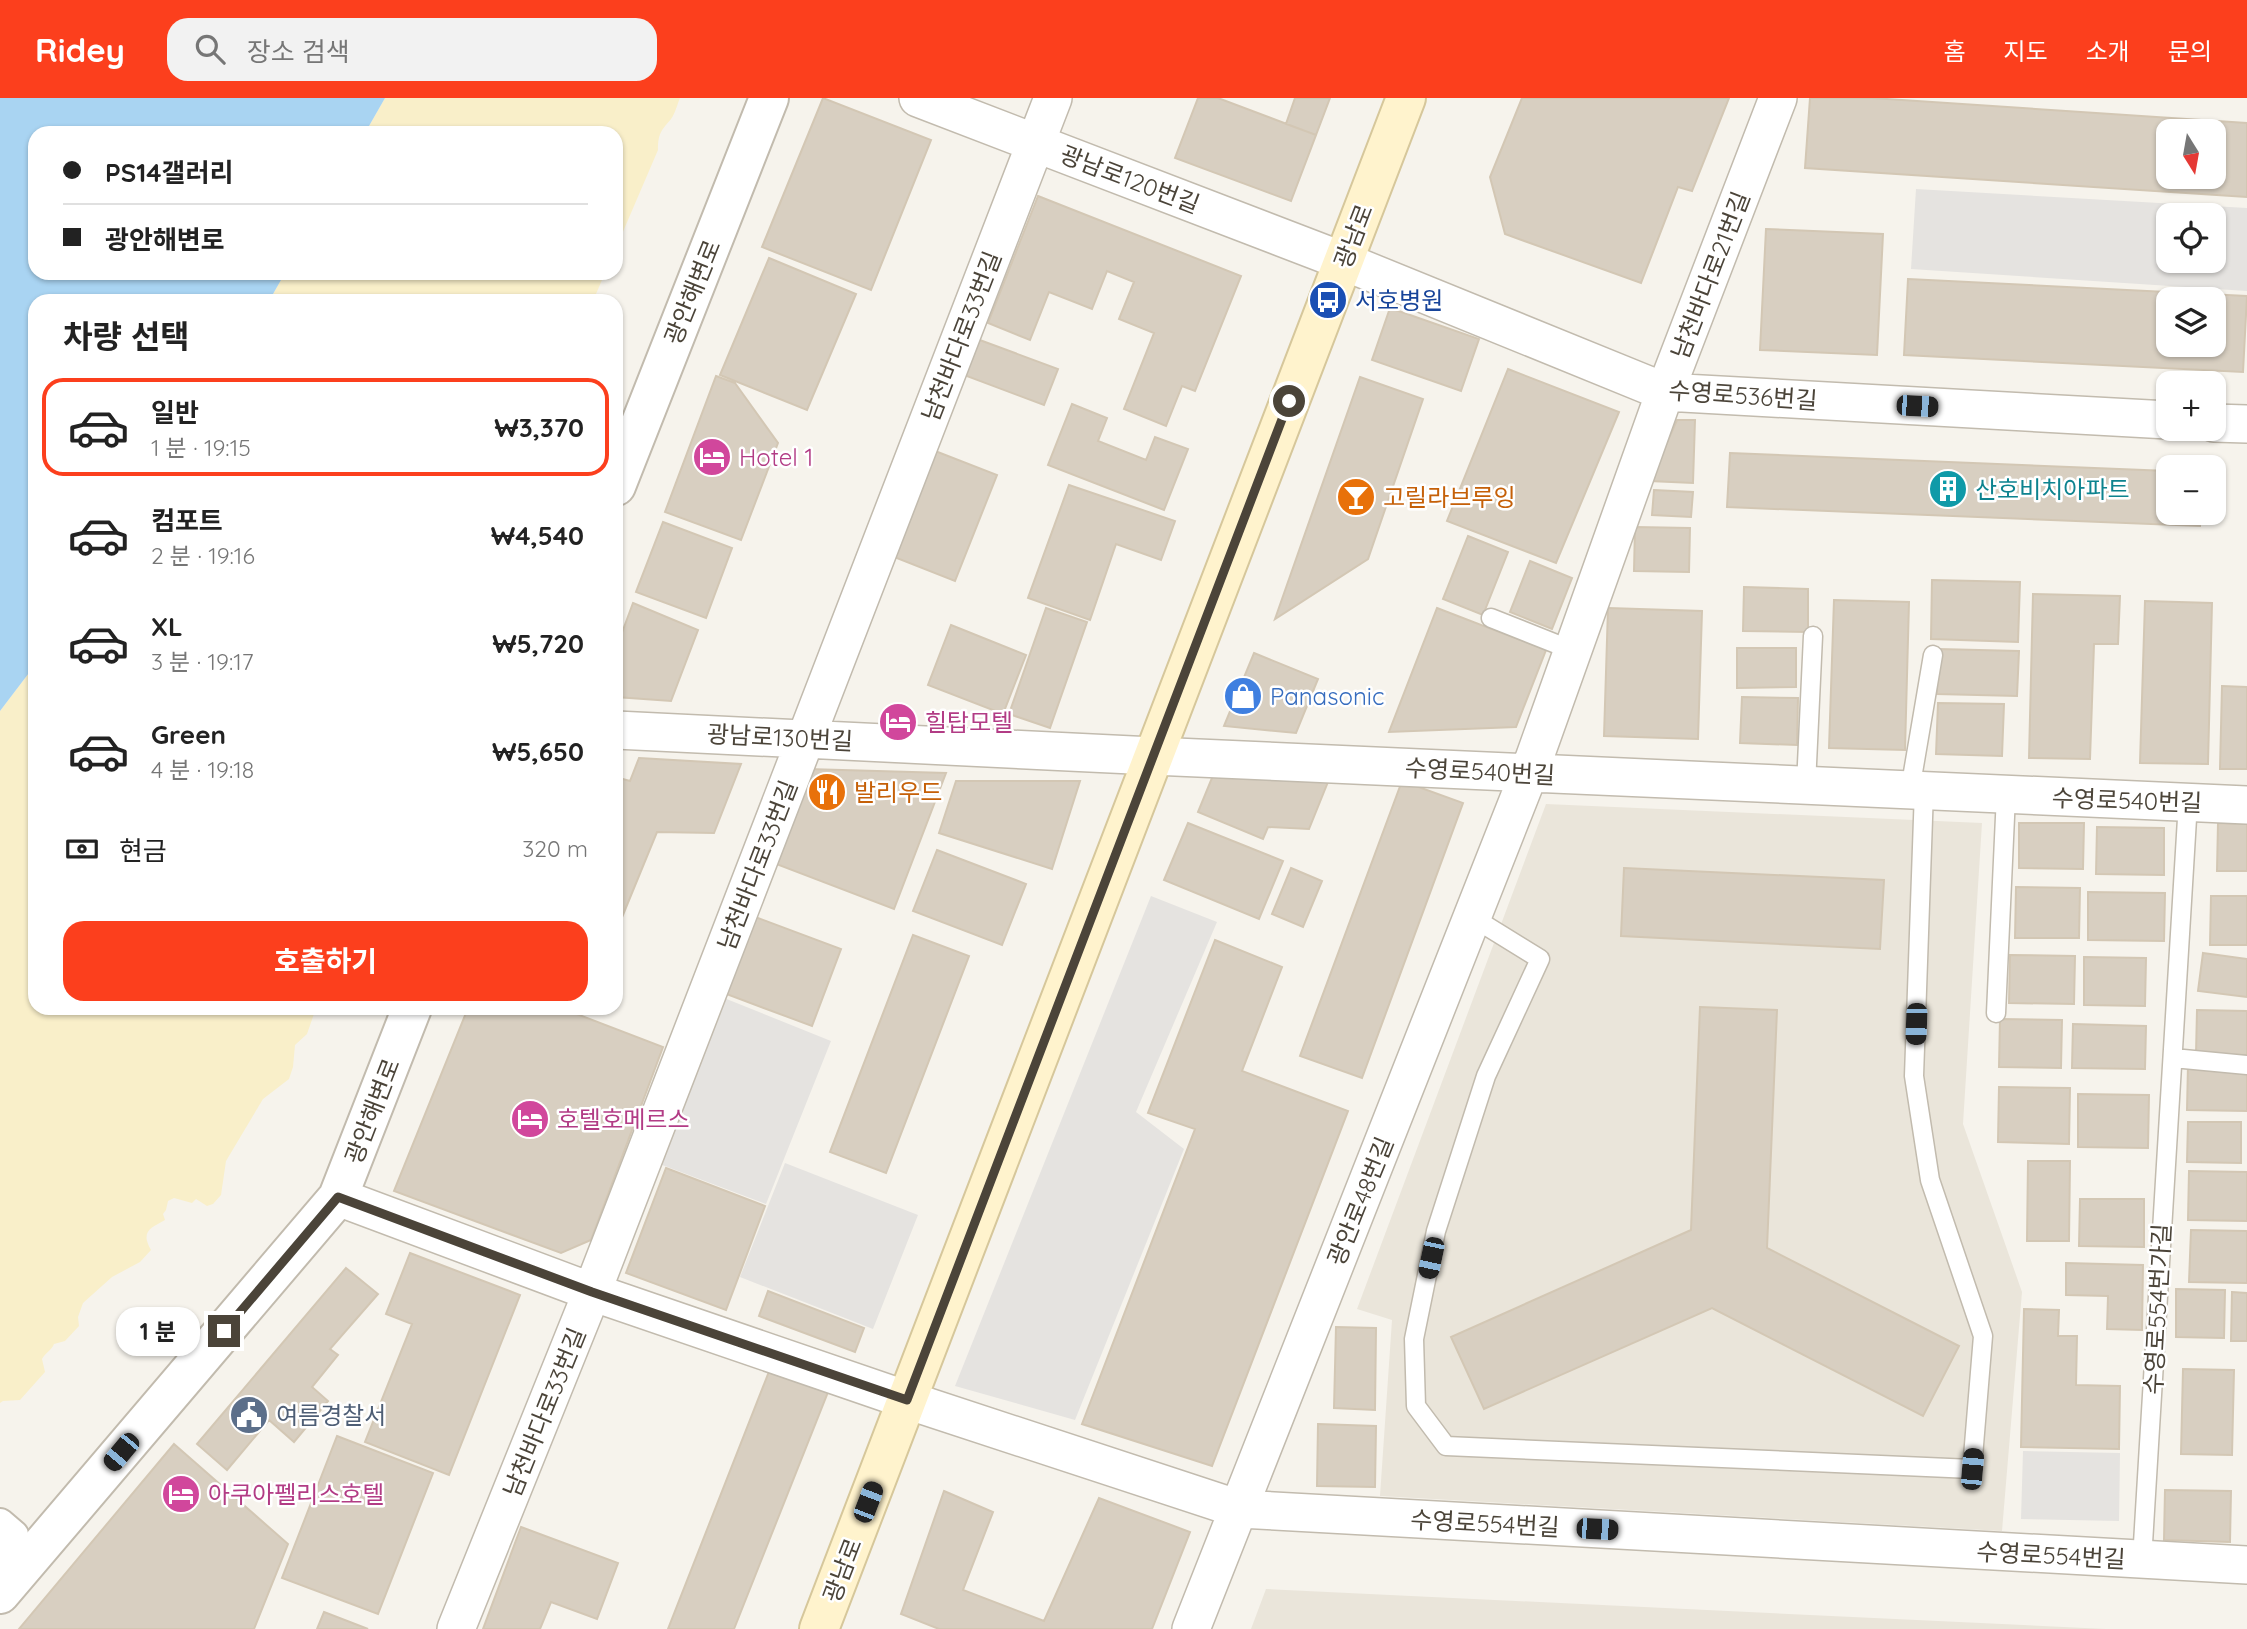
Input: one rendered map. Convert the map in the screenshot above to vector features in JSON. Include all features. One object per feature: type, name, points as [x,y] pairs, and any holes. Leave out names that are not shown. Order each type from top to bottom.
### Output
[{"type":"main road","name":"광남로","points":[[820,1629],[1406,98]]},
{"type":"street","name":"광안해변로","points":[[623,468],[769,98]]},
{"type":"street","name":"광남로120번길","points":[[918,98],[1343,261]]},
{"type":"street","name":"남천바다로33번길","points":[[456,1629],[592,1292],[1053,98]]},
{"type":"street","name":"남천바다로21번길","points":[[1529,773],[1665,392],[1778,98]]},
{"type":"street","name":"수영로536번길","points":[[1343,261],[1665,392],[2156,419]]},
{"type":"street","points":[[2226,423],[2247,424]]},
{"type":"street","name":"광남로130번길","points":[[623,730],[1153,756]]},
{"type":"street","name":"수영로540번길","points":[[1153,756],[2247,805]]},
{"type":"street","name":"광안로48번길","points":[[1191,1629],[1529,773]]},
{"type":"street","name":"광안해변로","points":[[0,1594],[338,1197],[409,1015]]},
{"type":"street","name":"수영로554번길","points":[[338,1197],[592,1292],[907,1400],[1239,1509],[2247,1565]]},
{"type":"street","points":[[0,1523],[14,1535],[0,1551]]},
{"type":"lane","points":[[1490,618],[1574,651]]},
{"type":"lane","points":[[1806,785],[1813,636]]},
{"type":"lane","points":[[1472,917],[1540,959],[1486,1076],[1436,1231],[1414,1339],[1416,1406],[1446,1446],[1972,1469],[1983,1336],[1930,1180],[1914,1076],[1917,790],[1933,655]]},
{"type":"lane","points":[[1996,1013],[2006,794]]},
{"type":"lane","name":"수영로554번가길","points":[[2142,1560],[2188,802]]},
{"type":"lane","points":[[2173,1058],[2247,1065]]},
{"type":"shaded area","points":[[1916,189],[2160,203],[2156,203],[2156,273],[2226,273],[2226,207],[2247,208],[2247,291],[2226,290],[2226,287],[2186,287],[1911,269]]},
{"type":"shaded area","points":[[1546,804],[1982,823],[1963,1124],[2022,1292],[2002,1531],[1380,1496],[1392,1320],[1357,1309]]},
{"type":"shaded area","points":[[1151,896],[1217,922],[1136,1112],[1184,1149],[1075,1420],[955,1386]]},
{"type":"shaded area","points":[[714,994],[831,1041],[766,1204],[649,1160]]},
{"type":"shaded area","points":[[785,1163],[918,1215],[873,1329],[740,1277]]},
{"type":"shaded area","points":[[2023,1451],[2120,1453],[2119,1521],[2021,1519]]},
{"type":"shaded area","points":[[1266,1589],[2106,1629],[1251,1629]]},
{"type":"sand","points":[[385,98],[680,98],[661,133],[658,150],[623,232],[623,126],[369,126]]},
{"type":"sand","points":[[281,280],[602,280],[596,294],[273,294]]},
{"type":"sand","points":[[28,674],[28,1015],[314,1015],[307,1034],[295,1045],[289,1079],[263,1099],[226,1161],[221,1195],[213,1204],[207,1206],[196,1199],[192,1203],[174,1198],[168,1201],[163,1214],[165,1220],[147,1234],[151,1250],[140,1262],[112,1277],[83,1303],[78,1317],[79,1326],[65,1341],[54,1344],[43,1357],[45,1372],[20,1400],[0,1403],[0,711]]},
{"type":"water","points":[[0,98],[385,98],[369,126],[28,126],[28,280],[281,280],[273,294],[28,294],[28,674],[0,711]]},
{"type":"building","points":[[823,98],[931,140],[871,290],[762,247]]},
{"type":"building","points":[[1198,98],[1218,98],[1316,135],[1291,201],[1175,158]]},
{"type":"building","points":[[1295,98],[1330,98],[1316,135],[1286,124]]},
{"type":"building","points":[[1522,98],[1729,98],[1692,191],[1678,187],[1641,283],[1505,234],[1490,177]]},
{"type":"building","points":[[1810,98],[1872,98],[2187,119],[2156,119],[2156,189],[2226,189],[2226,122],[2247,123],[2247,197],[1805,168]]},
{"type":"building","points":[[1038,196],[1241,276],[1195,391],[1182,386],[1166,426],[1124,409],[1154,333],[1119,319],[1134,282],[1107,271],[1092,309],[1049,292],[1030,340],[988,323]]},
{"type":"building","points":[[1766,229],[1883,234],[1877,355],[1760,350]]},
{"type":"building","points":[[769,258],[856,294],[807,410],[720,375]]},
{"type":"building","points":[[1908,279],[2156,291],[2156,357],[2226,357],[2226,295],[2247,296],[2243,372],[1904,355]]},
{"type":"building","points":[[1390,308],[1479,339],[1461,391],[1372,360]]},
{"type":"building","points":[[977,339],[1058,369],[1044,405],[964,375]]},
{"type":"building","points":[[1508,369],[1619,412],[1556,563],[1447,521]]},
{"type":"building","points":[[716,376],[735,383],[778,443],[741,540],[665,512]]},
{"type":"building","points":[[1360,377],[1423,399],[1368,559],[1275,619]]},
{"type":"building","points":[[1072,404],[1107,418],[1098,441],[1146,460],[1155,437],[1188,449],[1164,510],[1048,465]]},
{"type":"building","points":[[1677,420],[1695,420],[1693,483],[1650,481]]},
{"type":"building","points":[[930,449],[997,475],[955,581],[889,555]]},
{"type":"building","name":"산호비치아파트","points":[[1730,453],[2156,471],[2156,524],[1727,507]]},
{"type":"building","points":[[1069,485],[1175,521],[1161,560],[1116,544],[1090,620],[1028,598]]},
{"type":"building","points":[[1654,490],[1693,492],[1691,517],[1652,515]]},
{"type":"building","points":[[663,522],[732,548],[706,618],[636,592]]},
{"type":"building","points":[[1635,527],[1690,528],[1689,572],[1634,571]]},
{"type":"building","points":[[1468,536],[1508,552],[1483,615],[1443,599]]},
{"type":"building","points":[[1530,561],[1572,578],[1552,629],[1510,612]]},
{"type":"building","points":[[1932,580],[2020,582],[2018,642],[1931,639]]},
{"type":"building","points":[[1744,587],[1808,589],[1808,632],[1743,631]]},
{"type":"building","points":[[2033,594],[2120,596],[2118,644],[2094,644],[2090,759],[2029,758]]},
{"type":"building","points":[[1834,600],[1909,602],[1905,750],[1829,748]]},
{"type":"building","points":[[2145,601],[2212,603],[2208,764],[2140,763]]},
{"type":"building","points":[[633,603],[698,630],[671,701],[623,698],[623,630]]},
{"type":"building","points":[[1046,608],[1087,622],[1050,728],[1009,714]]},
{"type":"building","points":[[1437,608],[1546,650],[1516,727],[1389,732]]},
{"type":"building","points":[[1608,608],[1702,611],[1698,739],[1604,736]]},
{"type":"building","points":[[951,625],[1026,655],[1003,714],[928,685]]},
{"type":"building","points":[[1737,648],[1796,648],[1796,687],[1737,688]]},
{"type":"building","points":[[1938,649],[2019,651],[2017,696],[1937,694]]},
{"type":"building","points":[[1254,653],[1318,679],[1296,733],[1224,726]]},
{"type":"building","points":[[2222,686],[2247,687],[2247,769],[2220,769]]},
{"type":"building","points":[[1742,697],[1798,698],[1797,745],[1740,743]]},
{"type":"building","points":[[1938,703],[2004,704],[2002,756],[1936,754]]},
{"type":"building","points":[[639,758],[741,764],[714,833],[657,832],[623,915],[623,779],[630,781]]},
{"type":"building","points":[[807,769],[946,773],[894,909],[771,862]]},
{"type":"building","points":[[1332,772],[1309,829],[1268,827],[1263,839],[1198,812],[1214,773]]},
{"type":"building","points":[[956,781],[1080,781],[1052,869],[939,833]]},
{"type":"building","points":[[1402,781],[1463,803],[1362,1078],[1300,1056]]},
{"type":"building","points":[[1188,823],[1283,861],[1259,919],[1164,880]]},
{"type":"building","points":[[2019,823],[2084,823],[2083,869],[2019,868]]},
{"type":"building","points":[[2218,823],[2247,824],[2247,871],[2217,871]]},
{"type":"building","points":[[2097,827],[2164,828],[2164,875],[2096,874]]},
{"type":"building","points":[[937,850],[1026,884],[1002,945],[913,911]]},
{"type":"building","points":[[1291,868],[1322,881],[1303,927],[1272,914]]},
{"type":"building","points":[[1624,868],[1884,880],[1880,949],[1621,936]]},
{"type":"building","points":[[2016,887],[2080,888],[2079,938],[2015,938]]},
{"type":"building","points":[[2088,892],[2165,893],[2164,941],[2088,940]]},
{"type":"building","points":[[2211,896],[2247,896],[2247,945],[2210,945]]},
{"type":"building","points":[[750,915],[841,949],[812,1026],[721,992]]},
{"type":"building","points":[[913,935],[969,956],[886,1173],[830,1152]]},
{"type":"building","points":[[1215,940],[1282,967],[1242,1071],[1348,1111],[1212,1466],[1082,1424],[1195,1129],[1148,1113]]},
{"type":"building","points":[[2203,953],[2247,959],[2247,997],[2198,991]]},
{"type":"building","points":[[2010,955],[2075,956],[2074,1004],[2009,1003]]},
{"type":"building","points":[[2084,957],[2146,958],[2145,1006],[2084,1005]]},
{"type":"building","points":[[1700,1007],[1777,1010],[1767,1248],[1959,1346],[1923,1416],[1712,1308],[1484,1409],[1451,1337],[1691,1230]]},
{"type":"building","points":[[2197,1010],[2247,1011],[2247,1055],[2196,1054]]},
{"type":"building","name":"호텔호메르스","points":[[465,1015],[579,1015],[663,1047],[591,1240],[561,1253],[394,1191]]},
{"type":"building","points":[[2000,1019],[2062,1020],[2061,1068],[1999,1067]]},
{"type":"building","points":[[2073,1024],[2146,1026],[2145,1069],[2072,1068]]},
{"type":"building","points":[[2188,1065],[2247,1066],[2247,1111],[2187,1110]]},
{"type":"building","points":[[1999,1087],[2070,1088],[2069,1144],[1998,1142]]},
{"type":"building","points":[[2078,1094],[2149,1095],[2148,1148],[2078,1147]]},
{"type":"building","points":[[2188,1122],[2241,1122],[2241,1163],[2187,1162]]},
{"type":"building","points":[[2028,1161],[2070,1161],[2069,1241],[2027,1241]]},
{"type":"building","points":[[666,1168],[765,1206],[726,1310],[626,1273]]},
{"type":"building","points":[[2189,1171],[2247,1172],[2247,1221],[2188,1220]]},
{"type":"building","points":[[2080,1199],[2144,1199],[2144,1247],[2079,1246]]},
{"type":"building","points":[[2191,1230],[2247,1231],[2247,1283],[2189,1282]]},
{"type":"building","points":[[410,1253],[520,1295],[449,1475],[365,1442],[412,1324],[386,1314]]},
{"type":"building","points":[[2066,1263],[2143,1265],[2142,1330],[2107,1329],[2108,1296],[2066,1295]]},
{"type":"building","points":[[346,1268],[378,1294],[330,1349],[338,1355],[312,1387],[328,1401],[294,1442],[269,1420],[227,1470],[197,1444]]},
{"type":"building","points":[[2176,1289],[2225,1290],[2224,1338],[2176,1337]]},
{"type":"building","points":[[768,1291],[864,1328],[855,1352],[759,1316]]},
{"type":"building","points":[[2232,1292],[2247,1293],[2247,1341],[2231,1341]]},
{"type":"building","points":[[2024,1309],[2059,1310],[2058,1336],[2077,1336],[2076,1385],[2120,1386],[2119,1449],[2021,1447]]},
{"type":"building","points":[[1336,1327],[1376,1328],[1375,1410],[1334,1408]]},
{"type":"building","points":[[770,1369],[828,1392],[734,1629],[668,1629]]},
{"type":"building","points":[[2183,1369],[2234,1370],[2232,1455],[2181,1454]]},
{"type":"building","points":[[1318,1424],[1376,1426],[1375,1487],[1317,1486]]},
{"type":"building","points":[[337,1436],[433,1473],[378,1614],[282,1578]]},
{"type":"building","name":"아쿠아펠리스호텔","points":[[174,1444],[288,1544],[254,1629],[19,1629]]},
{"type":"building","points":[[2165,1490],[2231,1491],[2230,1542],[2164,1540]]},
{"type":"building","points":[[944,1491],[993,1512],[963,1590],[1044,1621],[1099,1498],[1190,1532],[1152,1629],[939,1629],[901,1614]]},
{"type":"building","points":[[521,1527],[618,1563],[597,1619],[551,1602],[540,1629],[483,1629]]},
{"type":"building","points":[[324,1612],[368,1629],[317,1629]]},
{"type":"place","name":"서호병원","points":[[1328,300]]},
{"type":"place","name":"Hotel 1","points":[[712,457]]},
{"type":"place","name":"산호비치아파트","points":[[1948,489]]},
{"type":"place","name":"고릴라브루잉","points":[[1356,497]]},
{"type":"place","name":"Panasonic","points":[[1243,696]]},
{"type":"place","name":"힐탑모텔","points":[[898,722]]},
{"type":"place","name":"발리우드","points":[[827,792]]},
{"type":"place","name":"호텔호메르스","points":[[530,1119]]},
{"type":"place","name":"여름경찰서","points":[[249,1415]]},
{"type":"place","name":"아쿠아펠리스호텔","points":[[181,1494]]},
{"type":"route","points":[[224,1331],[338,1197],[592,1292],[907,1400],[1289,401]]}]
